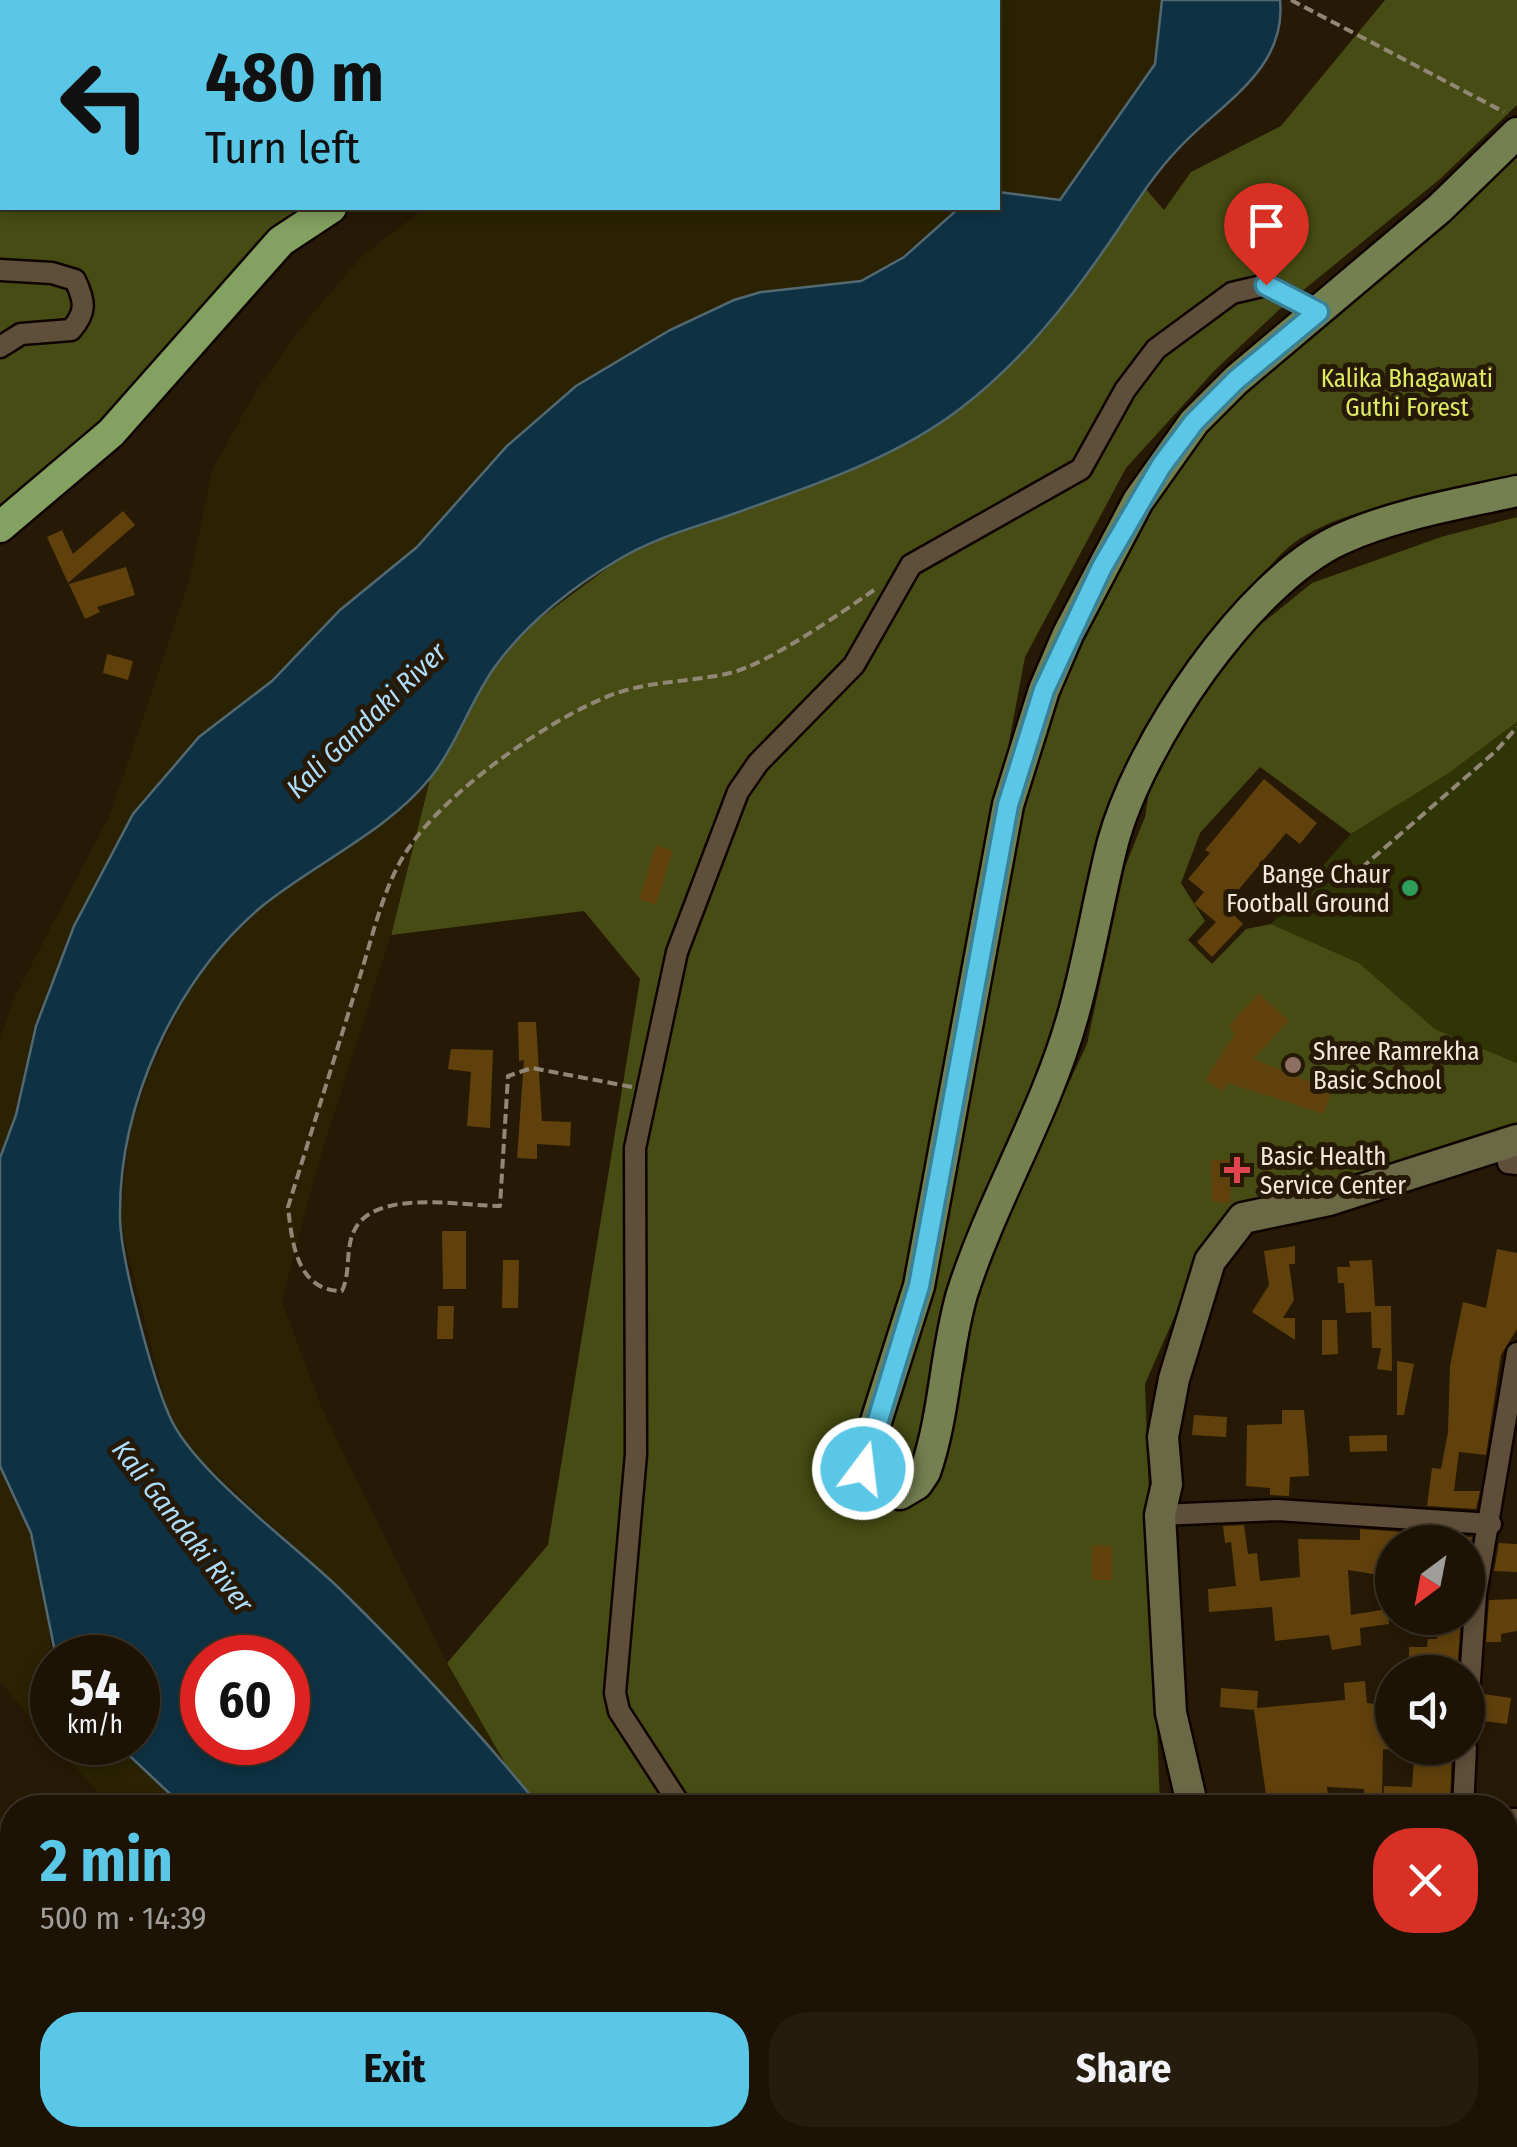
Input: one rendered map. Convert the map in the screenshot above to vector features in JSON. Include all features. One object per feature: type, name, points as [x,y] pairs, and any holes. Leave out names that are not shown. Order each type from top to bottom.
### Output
[{"type":"highway","points":[[0,527],[111,433],[281,240],[329,210]]},
{"type":"main road","points":[[1517,133],[1440,208],[1236,380],[1194,422],[1161,466],[1102,567],[1044,690],[1008,805],[919,1286],[864,1456],[863,1469],[877,1488],[900,1494],[918,1484],[926,1472],[962,1296],[1071,1024],[1114,840],[1132,790],[1180,704],[1249,612],[1310,558],[1338,540],[1517,491]]},
{"type":"main road","points":[[1190,1795],[1171,1713],[1160,1516],[1167,1484],[1163,1437],[1174,1379],[1210,1262],[1243,1218],[1329,1200],[1513,1149]]},
{"type":"street","points":[[0,270],[52,273],[75,280],[84,300],[82,318],[72,330],[21,334],[0,347]]},
{"type":"street","points":[[674,1795],[618,1710],[616,1693],[633,1521],[635,1148],[677,952],[738,792],[758,763],[854,665],[911,565],[1081,469],[1125,390],[1156,348],[1232,292],[1266,285],[1318,312]]},
{"type":"street","points":[[1472,1655],[1476,1594],[1511,1439],[1517,1353]]},
{"type":"street","points":[[1160,1516],[1277,1510],[1491,1524]]},
{"type":"street","points":[[1464,1795],[1465,1765]]},
{"type":"path","points":[[1291,0],[1517,119]]},
{"type":"path","points":[[646,1092],[562,1071],[532,1068],[508,1076],[500,1206],[413,1204],[381,1207],[362,1216],[352,1234],[348,1276],[342,1291],[325,1291],[308,1278],[293,1252],[288,1207],[377,922],[407,850],[440,813],[504,757],[562,718],[608,696],[664,681],[733,672],[826,624],[911,565]]},
{"type":"path","points":[[1350,878],[1496,751],[1517,727]]},
{"type":"green space","points":[[1385,0],[1517,0],[1517,105],[1440,179],[1280,309],[1215,370],[1126,468],[1025,657],[867,1498],[901,1509],[936,1483],[967,1361],[973,1302],[984,1265],[1087,1044],[1125,867],[1145,817],[1152,773],[1180,725],[1255,629],[1312,583],[1441,537],[1517,517],[1517,722],[1449,773],[1351,834],[1260,767],[1200,833],[1181,883],[1205,921],[1188,940],[1212,964],[1246,929],[1271,924],[1359,963],[1435,1029],[1517,1063],[1517,1124],[1378,1173],[1231,1211],[1204,1249],[1145,1384],[1160,1795],[530,1795],[507,1767],[447,1663],[548,1545],[640,979],[584,911],[391,935],[430,779],[491,672],[524,630],[621,558],[670,534],[727,516],[1044,331],[1145,188],[1164,210],[1191,172],[1281,126]]},
{"type":"green space","name":"Kalika Bhagawati Guthi Forest","points":[[1517,151],[1517,477],[1357,513],[1306,535],[1270,566],[1150,718],[1116,792],[1070,987],[1014,1175],[952,1362],[906,1484],[875,1476],[1026,768],[1127,539],[1211,422],[1273,362],[1389,274]]},
{"type":"green space","points":[[0,210],[297,210],[129,403],[93,428],[0,522]]},
{"type":"green space","name":"Bange Chaur Football Ground","points":[[1517,722],[1517,1063],[1435,1029],[1359,963],[1271,924],[1351,834],[1449,773]]},
{"type":"sand","points":[[1000,0],[1162,0],[1155,64],[1065,196],[1051,202],[1000,192]]},
{"type":"sand","points":[[422,210],[957,210],[879,274],[842,285],[761,292],[734,300],[670,330],[576,386],[507,446],[417,547],[340,610],[272,681],[199,737],[133,814],[48,989],[16,1115],[0,1158],[0,1037],[16,994],[111,812],[190,577],[212,470],[257,389],[309,317],[363,255]]},
{"type":"sand","points":[[430,779],[391,935],[317,1168],[282,1301],[323,1411],[447,1663],[507,1767],[340,1589],[187,1448],[168,1413],[120,1222],[130,1130],[149,1074],[194,976],[226,938],[262,907],[392,814]]},
{"type":"sand","points":[[0,1466],[31,1533],[50,1635],[30,1635],[30,1717],[0,1682]]},
{"type":"sand","points":[[73,1765],[139,1765],[171,1795],[101,1795]]},
{"type":"water","name":"Kali Gandaki River","points":[[1162,0],[1280,0],[1279,25],[1262,66],[1169,159],[1061,308],[1004,371],[961,408],[880,457],[644,546],[566,595],[520,636],[494,668],[440,764],[413,797],[372,831],[261,907],[202,971],[178,1008],[141,1089],[129,1132],[120,1219],[138,1318],[169,1415],[181,1437],[222,1484],[370,1619],[530,1795],[171,1795],[139,1765],[160,1765],[160,1635],[52,1635],[31,1533],[0,1466],[0,1158],[16,1115],[36,1026],[74,926],[133,814],[199,737],[272,681],[340,610],[417,547],[507,446],[576,386],[670,330],[734,300],[761,292],[861,281],[904,257],[957,210],[1000,210],[1000,192],[1060,200],[1155,64]]},
{"type":"building","points":[[123,511],[135,525],[68,583],[47,537],[62,530],[73,554]]},
{"type":"building","points":[[126,567],[135,595],[97,607],[100,612],[85,619],[69,584]]},
{"type":"building","points":[[107,654],[133,661],[128,680],[103,673]]},
{"type":"building","points":[[1264,779],[1317,823],[1300,844],[1286,833],[1225,906],[1243,924],[1212,957],[1197,942],[1216,922],[1194,904],[1204,892],[1188,879],[1210,853],[1205,850]]},
{"type":"building","points":[[656,845],[673,851],[656,905],[639,899]]},
{"type":"building","points":[[1259,993],[1289,1021],[1253,1059],[1316,1084],[1318,1077],[1334,1082],[1324,1114],[1228,1083],[1223,1091],[1205,1080],[1235,1033],[1228,1026]]},
{"type":"building","points":[[518,1022],[536,1022],[542,1121],[571,1122],[570,1146],[537,1144],[537,1159],[517,1158],[524,1060],[519,1061]]},
{"type":"building","points":[[451,1049],[493,1050],[490,1128],[467,1126],[471,1072],[448,1069]]},
{"type":"building","points":[[1246,1159],[1247,1177],[1231,1178],[1230,1203],[1212,1202],[1211,1160]]},
{"type":"building","points":[[442,1231],[466,1231],[466,1289],[443,1289]]},
{"type":"building","points":[[1295,1246],[1295,1264],[1289,1264],[1294,1300],[1283,1318],[1295,1318],[1295,1340],[1252,1312],[1269,1285],[1264,1251]]},
{"type":"building","points":[[1497,1249],[1517,1253],[1517,1329],[1501,1355],[1486,1455],[1459,1452],[1454,1491],[1480,1491],[1476,1509],[1427,1506],[1432,1468],[1441,1469],[1448,1432],[1450,1366],[1463,1302],[1486,1308]]},
{"type":"building","points":[[503,1260],[519,1260],[518,1308],[502,1308]]},
{"type":"building","points":[[1372,1260],[1375,1306],[1391,1306],[1392,1371],[1377,1369],[1381,1348],[1372,1348],[1371,1312],[1346,1313],[1344,1283],[1338,1283],[1337,1267],[1350,1267],[1349,1261]]},
{"type":"building","points":[[438,1306],[454,1306],[453,1339],[437,1339]]},
{"type":"building","points":[[1322,1320],[1337,1320],[1338,1354],[1322,1355]]},
{"type":"building","points":[[1397,1361],[1414,1364],[1404,1415],[1397,1415]]},
{"type":"building","points":[[1282,1410],[1304,1410],[1308,1454],[1309,1476],[1290,1477],[1289,1496],[1270,1495],[1270,1488],[1246,1486],[1247,1425],[1282,1424]]},
{"type":"building","points":[[1194,1415],[1227,1417],[1226,1437],[1192,1435]]},
{"type":"building","points":[[1387,1435],[1387,1451],[1350,1452],[1349,1436]]},
{"type":"building","points":[[1244,1525],[1248,1554],[1257,1553],[1260,1581],[1300,1577],[1298,1539],[1360,1540],[1360,1529],[1375,1530],[1375,1574],[1348,1570],[1351,1615],[1375,1611],[1375,1626],[1360,1628],[1361,1645],[1332,1650],[1329,1635],[1275,1641],[1272,1607],[1209,1612],[1208,1589],[1236,1586],[1231,1542],[1225,1543],[1223,1526]]},
{"type":"building","points":[[1499,1543],[1517,1544],[1517,1572],[1494,1571]]},
{"type":"building","points":[[1092,1545],[1112,1546],[1112,1580],[1092,1580]]},
{"type":"building","points":[[1517,1599],[1517,1631],[1501,1634],[1501,1642],[1486,1642],[1489,1600]]},
{"type":"building","points":[[1437,1635],[1460,1635],[1458,1655],[1409,1655],[1409,1647],[1427,1647],[1428,1639],[1437,1639]]},
{"type":"building","points":[[1365,1681],[1367,1703],[1375,1704],[1375,1765],[1383,1765],[1382,1795],[1364,1795],[1364,1789],[1327,1787],[1328,1795],[1266,1795],[1254,1710],[1220,1707],[1221,1688],[1258,1691],[1257,1708],[1345,1700],[1344,1683]]},
{"type":"building","points":[[1485,1694],[1511,1698],[1507,1724],[1485,1721]]},
{"type":"building","points":[[1414,1765],[1451,1765],[1450,1795],[1384,1795],[1384,1786],[1412,1787]]},
{"type":"place","name":"Bange Chaur Football Ground","points":[[1410,888]]},
{"type":"place","name":"Shree Ramrekha Basic School","points":[[1293,1065]]},
{"type":"place","name":"Basic Health Service Center","points":[[1237,1170]]},
{"type":"route","points":[[863,1469],[919,1286],[1008,805],[1044,690],[1102,567],[1161,466],[1194,422],[1236,380],[1318,312],[1266,285]]}]
